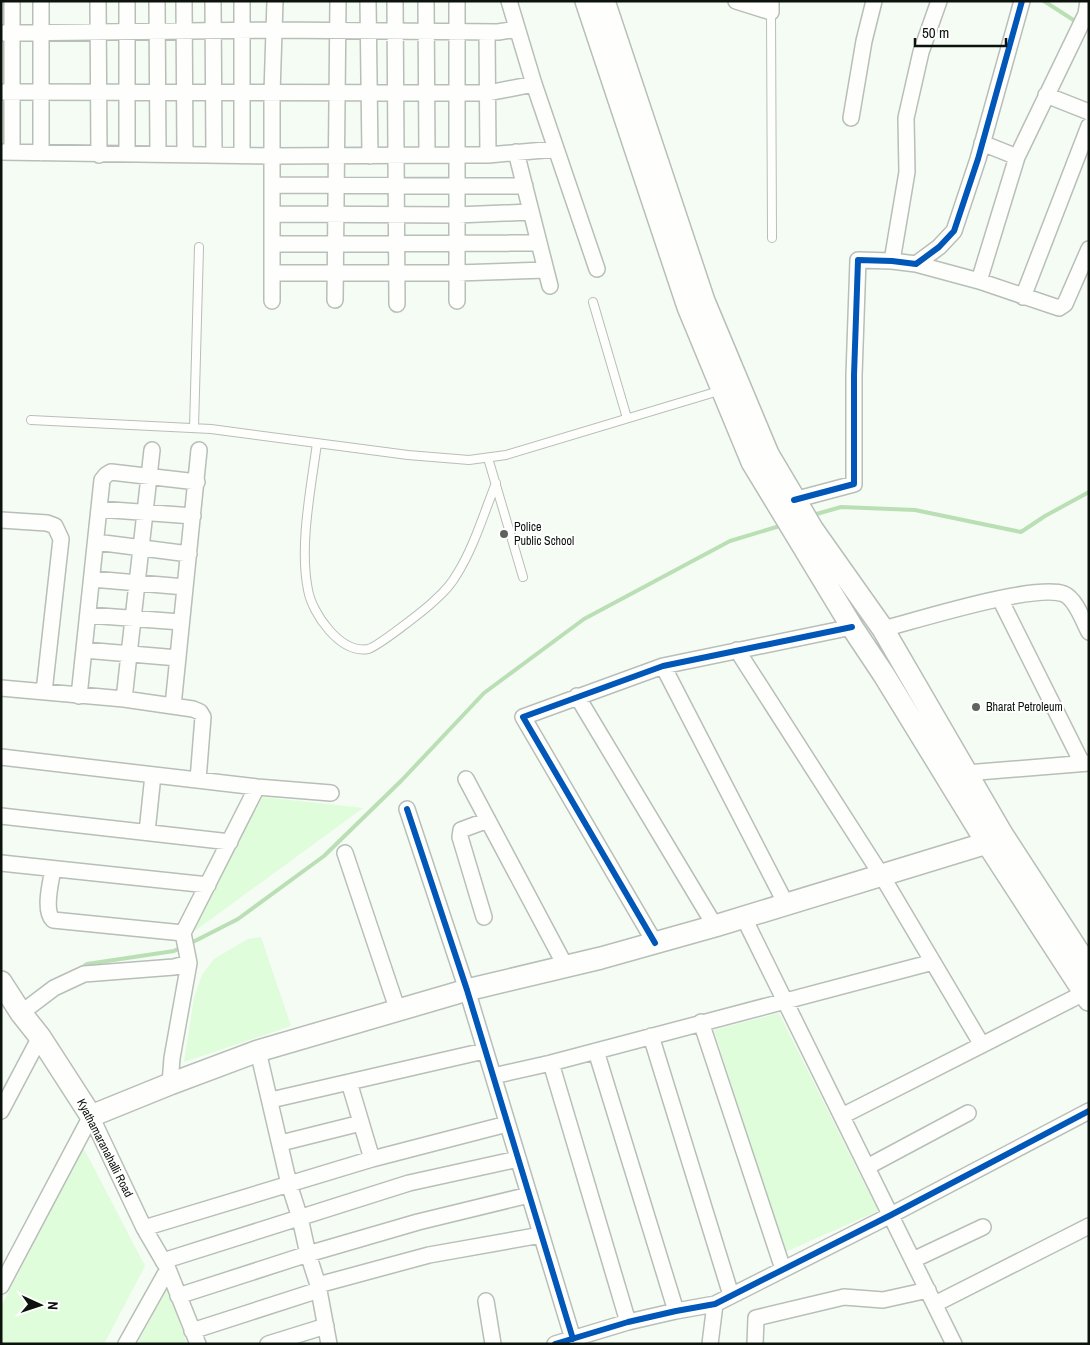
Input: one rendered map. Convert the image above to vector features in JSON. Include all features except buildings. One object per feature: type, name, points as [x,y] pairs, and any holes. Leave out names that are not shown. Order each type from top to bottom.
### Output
[{"type":"main road","points":[[586,1],[688,307],[730,388],[768,454],[787,505],[806,535],[852,627],[994,838],[1086,997]]},
{"type":"main road","points":[[604,1],[704,301],[730,388]]},
{"type":"main road","points":[[806,535],[883,629],[966,773],[994,838],[1082,944],[1089,968]]},
{"type":"main road","points":[[91,1116],[258,1051],[467,990],[566,966],[744,918],[882,876],[994,838]]},
{"type":"main road","name":"Kyathamaranahalli Road","points":[[1,982],[21,1013],[40,1037],[91,1116]]},
{"type":"street","points":[[12,1],[7,33],[7,152],[99,155],[370,156],[488,155],[556,149]]},
{"type":"street","points":[[41,1],[41,153]]},
{"type":"street","points":[[98,1],[99,155]]},
{"type":"street","points":[[127,1],[127,154]]},
{"type":"street","points":[[157,1],[158,154]]},
{"type":"street","points":[[184,1],[185,155]]},
{"type":"street","points":[[213,1],[214,155]]},
{"type":"street","points":[[242,1],[242,156]]},
{"type":"street","points":[[272,301],[272,92],[275,1]]},
{"type":"street","points":[[335,300],[338,1]]},
{"type":"street","points":[[368,1],[370,156]]},
{"type":"street","points":[[396,1],[397,304]]},
{"type":"street","points":[[426,1],[427,155]]},
{"type":"street","points":[[456,301],[458,155],[457,1]]},
{"type":"street","points":[[509,1],[534,84],[597,269]]},
{"type":"street","points":[[736,1],[771,7]]},
{"type":"street","points":[[851,118],[864,41],[874,1]]},
{"type":"street","points":[[916,264],[939,247],[954,231],[982,143],[1022,1]]},
{"type":"street","points":[[892,261],[907,172],[906,118],[934,2]]},
{"type":"street","points":[[979,281],[1017,157],[1087,7]]},
{"type":"street","points":[[7,33],[213,30],[507,32],[517,29]]},
{"type":"street","points":[[487,32],[488,155]]},
{"type":"street","points":[[7,92],[488,93],[534,84]]},
{"type":"street","points":[[1046,95],[1089,112]]},
{"type":"street","points":[[1023,297],[1085,147],[1089,126]]},
{"type":"street","points":[[982,143],[1017,157]]},
{"type":"street","points":[[516,152],[550,286]]},
{"type":"street","points":[[273,186],[524,186]]},
{"type":"street","points":[[272,214],[457,215],[531,212]]},
{"type":"street","points":[[273,244],[539,243]]},
{"type":"street","points":[[787,505],[854,484],[854,375],[858,260],[916,264],[979,281],[1059,308],[1065,304],[1089,249]]},
{"type":"street","points":[[272,273],[457,273],[546,270]]},
{"type":"street","points":[[124,699],[152,450]]},
{"type":"street","points":[[173,706],[200,450]]},
{"type":"street","points":[[79,696],[102,480],[106,474],[111,472],[197,482]]},
{"type":"street","points":[[99,509],[193,516]]},
{"type":"street","points":[[1,520],[47,523],[55,526],[61,539],[44,692]]},
{"type":"street","points":[[96,542],[189,554]]},
{"type":"street","points":[[92,579],[185,587]]},
{"type":"street","points":[[883,629],[1000,598],[1042,592],[1064,594],[1071,599],[1089,632]]},
{"type":"street","points":[[966,773],[1085,763],[1000,598]]},
{"type":"street","points":[[88,615],[181,622]]},
{"type":"street","points":[[655,942],[523,717],[663,666],[852,627]]},
{"type":"street","points":[[84,650],[178,658]]},
{"type":"street","points":[[737,650],[882,876],[982,1045]]},
{"type":"street","points":[[663,666],[786,904]]},
{"type":"street","points":[[1,688],[124,699],[193,709],[200,712],[203,717],[198,780]]},
{"type":"street","points":[[577,696],[715,926]]},
{"type":"street","points":[[1,757],[257,787],[331,793]]},
{"type":"street","points":[[148,832],[153,775]]},
{"type":"street","points":[[466,779],[566,966]]},
{"type":"street","points":[[21,1013],[54,988],[84,974],[174,967],[186,946],[208,885],[257,787]]},
{"type":"street","points":[[407,809],[467,990],[573,1339]]},
{"type":"street","points":[[1,816],[230,842]]},
{"type":"street","points":[[484,917],[460,832],[488,820]]},
{"type":"street","points":[[345,853],[398,1011]]},
{"type":"street","points":[[1,863],[208,885]]},
{"type":"street","points":[[52,869],[48,907],[50,917],[53,920],[186,946]]},
{"type":"street","points":[[744,918],[954,1344]]},
{"type":"street","points":[[170,1084],[186,946]]},
{"type":"street","points":[[492,1076],[551,1063],[933,962]]},
{"type":"street","points":[[842,1116],[982,1045],[1086,997]]},
{"type":"street","points":[[701,1022],[782,1269]]},
{"type":"street","points":[[651,1036],[731,1295]]},
{"type":"street","points":[[1,1111],[40,1037]]},
{"type":"street","points":[[258,1051],[290,1184],[318,1288],[329,1344]]},
{"type":"street","points":[[271,1100],[484,1051]]},
{"type":"street","points":[[596,1051],[676,1311]]},
{"type":"street","points":[[551,1063],[628,1322]]},
{"type":"street","points":[[350,1082],[372,1159]]},
{"type":"street","points":[[555,1344],[628,1322],[715,1304],[891,1215],[1089,1111]]},
{"type":"street","points":[[867,1167],[968,1113]]},
{"type":"street","points":[[1,1286],[91,1116]]},
{"type":"street","name":"Kyathamaranahalli Road","points":[[91,1116],[144,1228],[165,1265],[195,1337]]},
{"type":"street","points":[[280,1143],[361,1123]]},
{"type":"street","points":[[144,1228],[372,1159],[507,1124]]},
{"type":"street","points":[[126,1344],[165,1265],[300,1218],[409,1183],[518,1159]]},
{"type":"street","points":[[178,1296],[308,1254],[418,1222],[529,1195]]},
{"type":"street","points":[[935,1304],[1089,1226]]},
{"type":"street","points":[[913,1260],[983,1227]]},
{"type":"street","points":[[195,1337],[318,1288],[429,1255],[541,1235]]},
{"type":"street","points":[[755,1344],[756,1318],[844,1297],[883,1300],[928,1290]]},
{"type":"street","points":[[486,1301],[493,1344]]},
{"type":"street","points":[[710,1344],[715,1304]]},
{"type":"street","points":[[268,1344],[326,1326]]},
{"type":"lane","points":[[771,7],[772,238]]},
{"type":"lane","points":[[194,428],[199,247]]},
{"type":"lane","points":[[593,302],[627,418]]},
{"type":"lane","points":[[31,420],[194,428],[408,455],[469,460],[506,455],[730,388]]},
{"type":"lane","points":[[317,443],[306,536],[305,573],[308,592],[315,611],[324,626],[336,637],[360,649],[374,647],[437,599],[457,574],[468,553],[496,483]]},
{"type":"lane","points":[[488,458],[524,577]]},
{"type":"green space","points":[[262,797],[363,808],[192,933]]},
{"type":"green space","points":[[261,937],[291,1026],[184,1062],[194,998],[202,975],[214,959],[248,939]]},
{"type":"green space","points":[[779,1013],[878,1211],[785,1252],[714,1030]]},
{"type":"green space","points":[[83,1147],[145,1266],[104,1344],[1,1344],[1,1307]]},
{"type":"green space","points":[[168,1287],[187,1344],[137,1344]]},
{"type":"waterway","points":[[1044,1],[1078,23]]},
{"type":"waterway","points":[[813,515],[841,507],[915,510],[1021,532],[1045,516],[1089,492]]},
{"type":"waterway","points":[[189,944],[238,919],[324,856],[402,780],[484,693],[584,619],[730,541],[783,525]]},
{"type":"waterway","points":[[80,969],[87,964],[174,951],[182,947]]},
{"type":"cycle path","points":[[794,500],[854,484],[854,375],[858,260],[916,264],[939,247],[954,231],[978,159],[1022,1]]},
{"type":"cycle path","points":[[655,943],[523,717],[663,666],[852,627]]},
{"type":"cycle path","points":[[407,809],[467,990],[573,1339]]},
{"type":"cycle path","points":[[555,1344],[628,1322],[715,1304],[891,1215],[1089,1111]]},
{"type":"place","name":"Police Public School","points":[[504,534]]},
{"type":"place","name":"Bharat Petroleum","points":[[976,707]]}]
